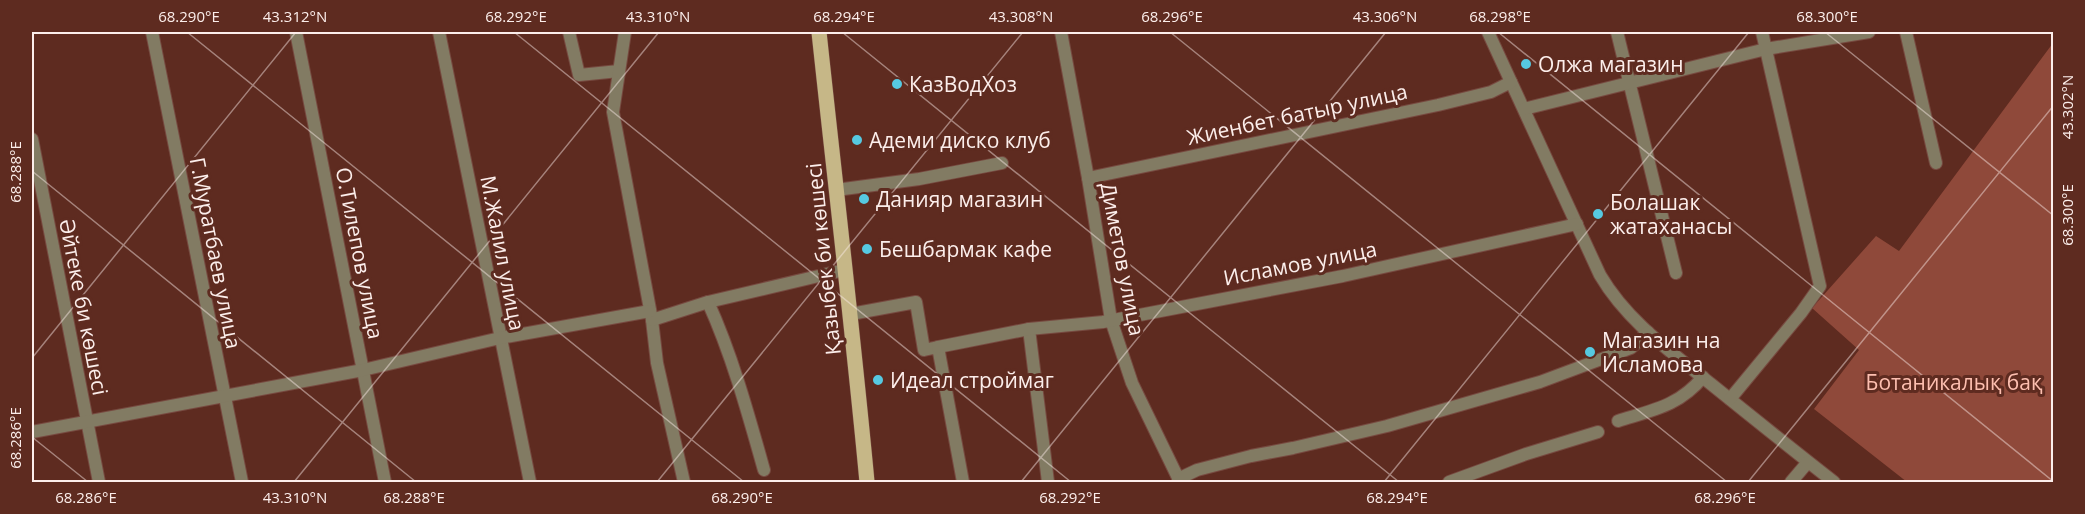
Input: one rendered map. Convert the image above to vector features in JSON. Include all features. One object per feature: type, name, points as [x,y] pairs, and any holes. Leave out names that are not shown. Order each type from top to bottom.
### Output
[{"type":"main road","name":"Қазыбек би көшесі","points":[[819,32],[844,270],[851,314],[867,483]]},
{"type":"street","name":"Г.Муратбаев улица","points":[[152,32],[242,483]]},
{"type":"street","name":"О.Тилепов улица","points":[[296,32],[385,483]]},
{"type":"street","name":"М.Жалил улица","points":[[439,32],[530,483]]},
{"type":"street","points":[[568,32],[579,75],[619,71]]},
{"type":"street","points":[[626,32],[613,112],[667,413],[684,483]]},
{"type":"street","name":"Диметов улица","points":[[1061,32],[1111,320],[1132,383],[1179,481]]},
{"type":"street","points":[[1488,32],[1600,274],[1612,295],[1648,332],[1834,483]]},
{"type":"street","points":[[1617,32],[1676,273]]},
{"type":"street","points":[[1730,399],[1801,313],[1820,286],[1762,32]]},
{"type":"street","points":[[1524,110],[1766,49],[1869,32]]},
{"type":"street","points":[[1906,32],[1936,163]]},
{"type":"street","name":"Жиенбет батыр улица","points":[[1088,178],[1438,105],[1491,92],[1511,82]]},
{"type":"street","name":"Әйтеке би көшесі","points":[[32,138],[99,483]]},
{"type":"street","points":[[836,190],[919,179],[1002,163]]},
{"type":"street","name":"Исламов улица","points":[[938,347],[1029,329],[1111,320],[1343,276],[1577,224]]},
{"type":"street","points":[[32,432],[363,370],[500,338],[651,316],[844,270]]},
{"type":"street","points":[[708,302],[721,330],[764,470]]},
{"type":"street","points":[[851,314],[916,302],[924,350],[938,347],[963,483]]},
{"type":"street","points":[[1029,329],[1047,483]]},
{"type":"street","points":[[1179,481],[1197,470],[1387,426],[1540,382],[1631,348],[1648,332]]},
{"type":"street","points":[[1618,421],[1675,403],[1692,391],[1703,377]]},
{"type":"street","points":[[1449,483],[1526,454],[1598,432]]},
{"type":"street","points":[[1791,483],[1808,462]]},
{"type":"green space","name":"Ботаникалық бақ","points":[[2053,43],[2053,482],[1907,482],[1814,409],[1859,350],[1812,308],[1876,236],[1899,251]]},
{"type":"place","name":"Олжа магазин","points":[[1526,64]]},
{"type":"place","name":"КазВодХоз","points":[[897,84]]},
{"type":"place","name":"Адеми диско клуб","points":[[857,140]]},
{"type":"place","name":"Данияр магазин","points":[[864,199]]},
{"type":"place","name":"Болашак жатаханасы","points":[[1598,214]]},
{"type":"place","name":"Бешбармак кафе","points":[[867,249]]},
{"type":"place","name":"Магазин на Исламова","points":[[1590,352]]},
{"type":"place","name":"Идеал строймаг","points":[[878,380]]}]
